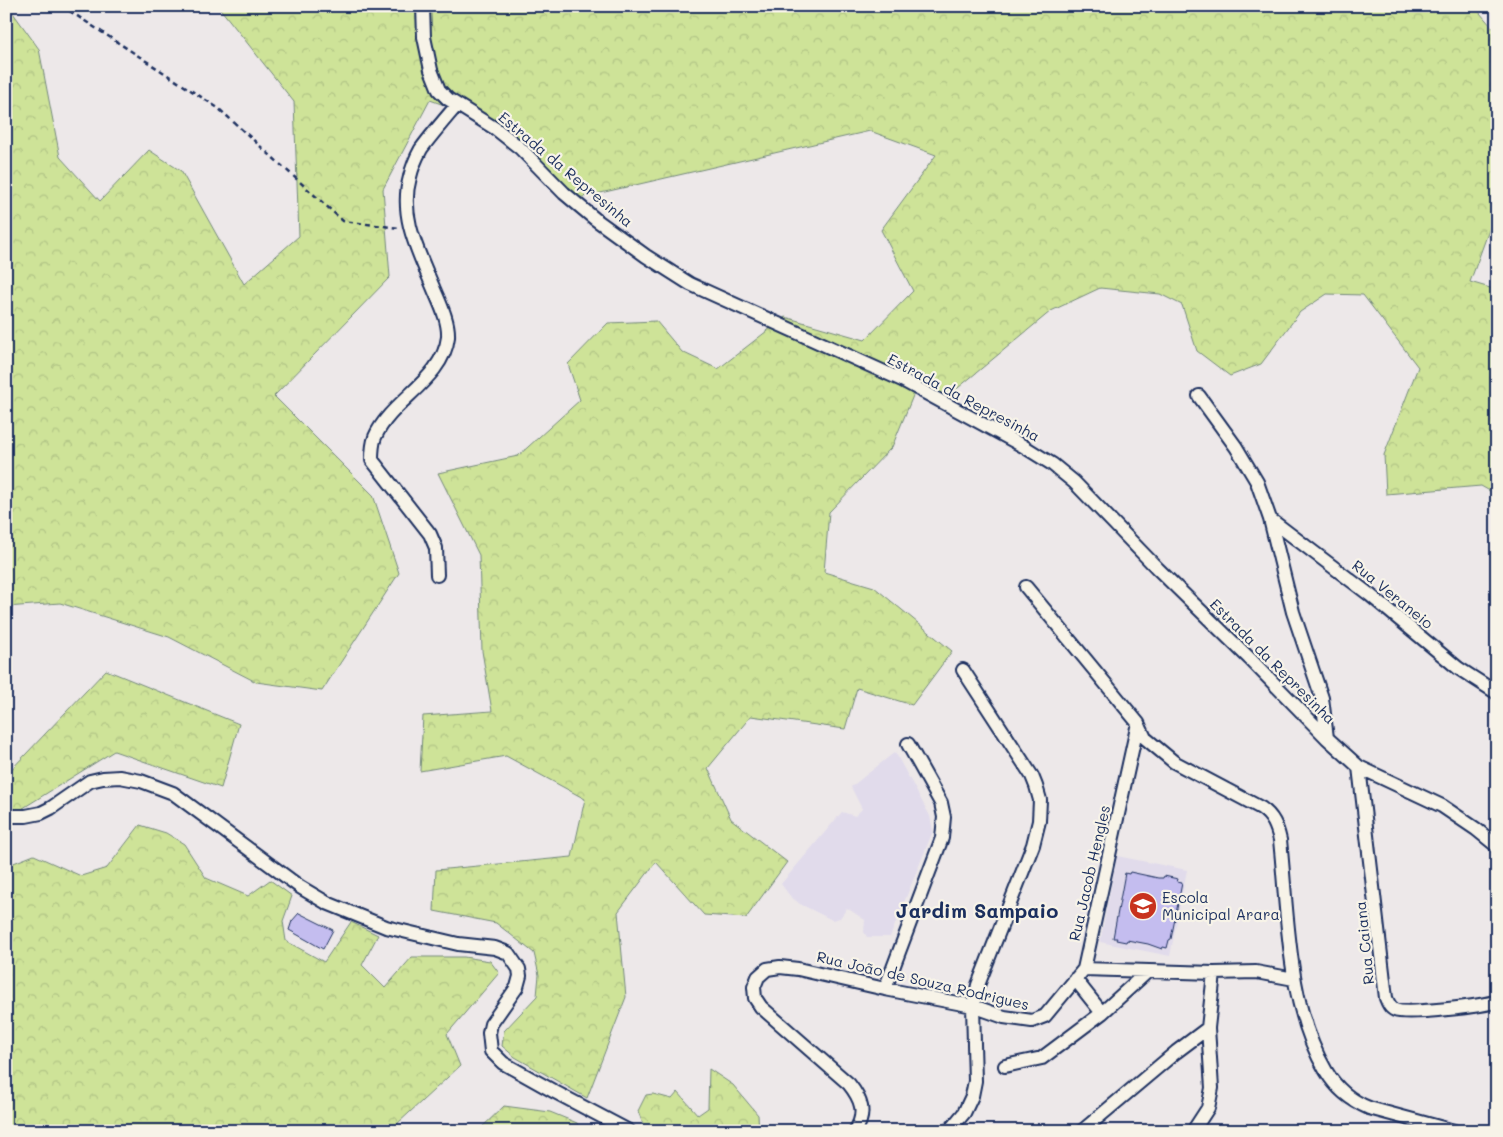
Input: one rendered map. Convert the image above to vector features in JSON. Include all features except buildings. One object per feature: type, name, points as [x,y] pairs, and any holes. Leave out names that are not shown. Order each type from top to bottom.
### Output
[{"type":"street","name":"Estrada da Represinha","points":[[423,6],[424,37],[430,70],[439,90],[448,99],[496,129],[564,193],[596,219],[646,256],[690,284],[902,380],[1023,446],[1052,464],[1074,482],[1158,570],[1250,659],[1327,738],[1359,767],[1442,806],[1476,828],[1497,846]]},
{"type":"street","points":[[437,575],[436,548],[430,534],[372,460],[372,448],[383,424],[432,371],[445,349],[448,328],[411,230],[406,213],[406,198],[413,167],[420,151],[457,105]]},
{"type":"street","points":[[1199,396],[1236,447],[1257,482],[1270,518],[1292,612],[1322,698],[1327,738]]},
{"type":"street","name":"Rua Veraneio","points":[[1270,518],[1370,594],[1458,668],[1497,693]]},
{"type":"street","points":[[1026,587],[1138,724],[1145,738],[1174,762],[1261,808],[1273,820],[1280,840],[1294,979],[1306,1027],[1327,1072],[1344,1092],[1360,1104],[1454,1131]]},
{"type":"street","points":[[949,1131],[964,1114],[972,1096],[975,1081],[974,1006],[986,965],[1033,845],[1039,821],[1040,800],[1032,776],[963,670]]},
{"type":"street","name":"Rua Jacob Hengles","points":[[1045,1016],[1084,969],[1138,724]]},
{"type":"street","points":[[885,989],[942,838],[944,817],[941,803],[908,744]]},
{"type":"street","name":"Rua Caiana","points":[[1359,767],[1386,998],[1389,1006],[1395,1010],[1405,1012],[1497,1001]]},
{"type":"street","points":[[6,816],[26,816],[41,813],[90,781],[120,777],[141,781],[173,793],[300,887],[327,903],[386,927],[458,944],[494,948],[508,953],[519,969],[520,976],[517,987],[491,1024],[489,1033],[492,1051],[502,1063],[629,1131]]},
{"type":"street","name":"Rua João de Souza Rodrigues","points":[[854,1131],[862,1114],[862,1103],[857,1094],[849,1084],[761,1007],[756,998],[754,987],[758,977],[767,969],[780,967],[798,969],[885,989],[974,1006],[1004,1017],[1032,1021],[1045,1016]]},
{"type":"street","points":[[1084,969],[1214,973],[1256,972],[1294,979]]},
{"type":"street","points":[[1005,1066],[1042,1058],[1102,1013],[1148,971]]},
{"type":"street","points":[[1193,1131],[1208,1108],[1212,1088],[1208,1028],[1214,973]]},
{"type":"street","points":[[1075,979],[1102,1013]]},
{"type":"street","points":[[1082,1131],[1208,1028]]},
{"type":"path","points":[[62,6],[218,108],[343,221],[411,230]]},
{"type":"shaded area","points":[[895,752],[930,816],[933,831],[890,937],[867,937],[864,932],[865,920],[847,908],[840,918],[832,920],[800,904],[790,896],[781,884],[842,812],[855,816],[862,809],[851,787]]},
{"type":"shaded area","name":"Escola Municipal Arara","points":[[1117,856],[1187,870],[1170,956],[1100,942]]},
{"type":"green space","points":[[6,6],[8,6],[39,49],[60,157],[100,201],[149,150],[181,171],[244,284],[299,236],[294,102],[218,6],[1474,6],[1497,33],[1497,208],[1470,282],[1497,290],[1497,495],[1481,486],[1386,494],[1384,455],[1418,367],[1363,295],[1327,294],[1300,312],[1261,364],[1230,376],[1197,351],[1182,305],[1160,294],[1100,288],[1051,311],[947,397],[919,381],[892,447],[829,512],[824,572],[874,587],[952,651],[912,705],[857,688],[845,729],[751,716],[708,768],[731,819],[787,862],[746,918],[704,915],[656,862],[618,912],[626,997],[587,1098],[515,1057],[502,1046],[504,1031],[537,996],[539,975],[534,953],[496,923],[434,911],[436,870],[572,857],[585,799],[506,756],[420,771],[423,716],[492,711],[482,651],[479,555],[438,473],[518,456],[580,400],[568,364],[608,323],[656,321],[682,352],[718,369],[785,317],[865,340],[913,291],[881,230],[936,155],[870,131],[570,200],[484,119],[430,100],[383,189],[390,277],[274,396],[373,495],[399,573],[322,691],[256,682],[169,637],[60,603],[6,607]]},
{"type":"green space","points":[[106,670],[239,724],[221,788],[114,751],[20,810],[6,807],[6,775]]},
{"type":"green space","points":[[140,825],[166,833],[184,844],[206,878],[248,896],[270,880],[292,896],[283,921],[286,941],[324,962],[351,922],[378,935],[362,965],[385,988],[412,957],[464,957],[490,961],[499,973],[447,1034],[460,1066],[397,1124],[407,1131],[6,1131],[6,866],[34,855],[81,876],[107,868]]},
{"type":"green space","points":[[709,1069],[733,1085],[758,1115],[759,1131],[650,1131],[644,1127],[638,1111],[646,1095],[653,1094],[672,1099],[678,1092],[698,1115],[708,1108]]},
{"type":"green space","points":[[504,1106],[550,1112],[577,1123],[581,1131],[478,1131]]},
{"type":"place","name":"Escola Municipal Arara","points":[[1143,906]]},
{"type":"district","name":"Jardim Sampaio","points":[[977,910]]}]
